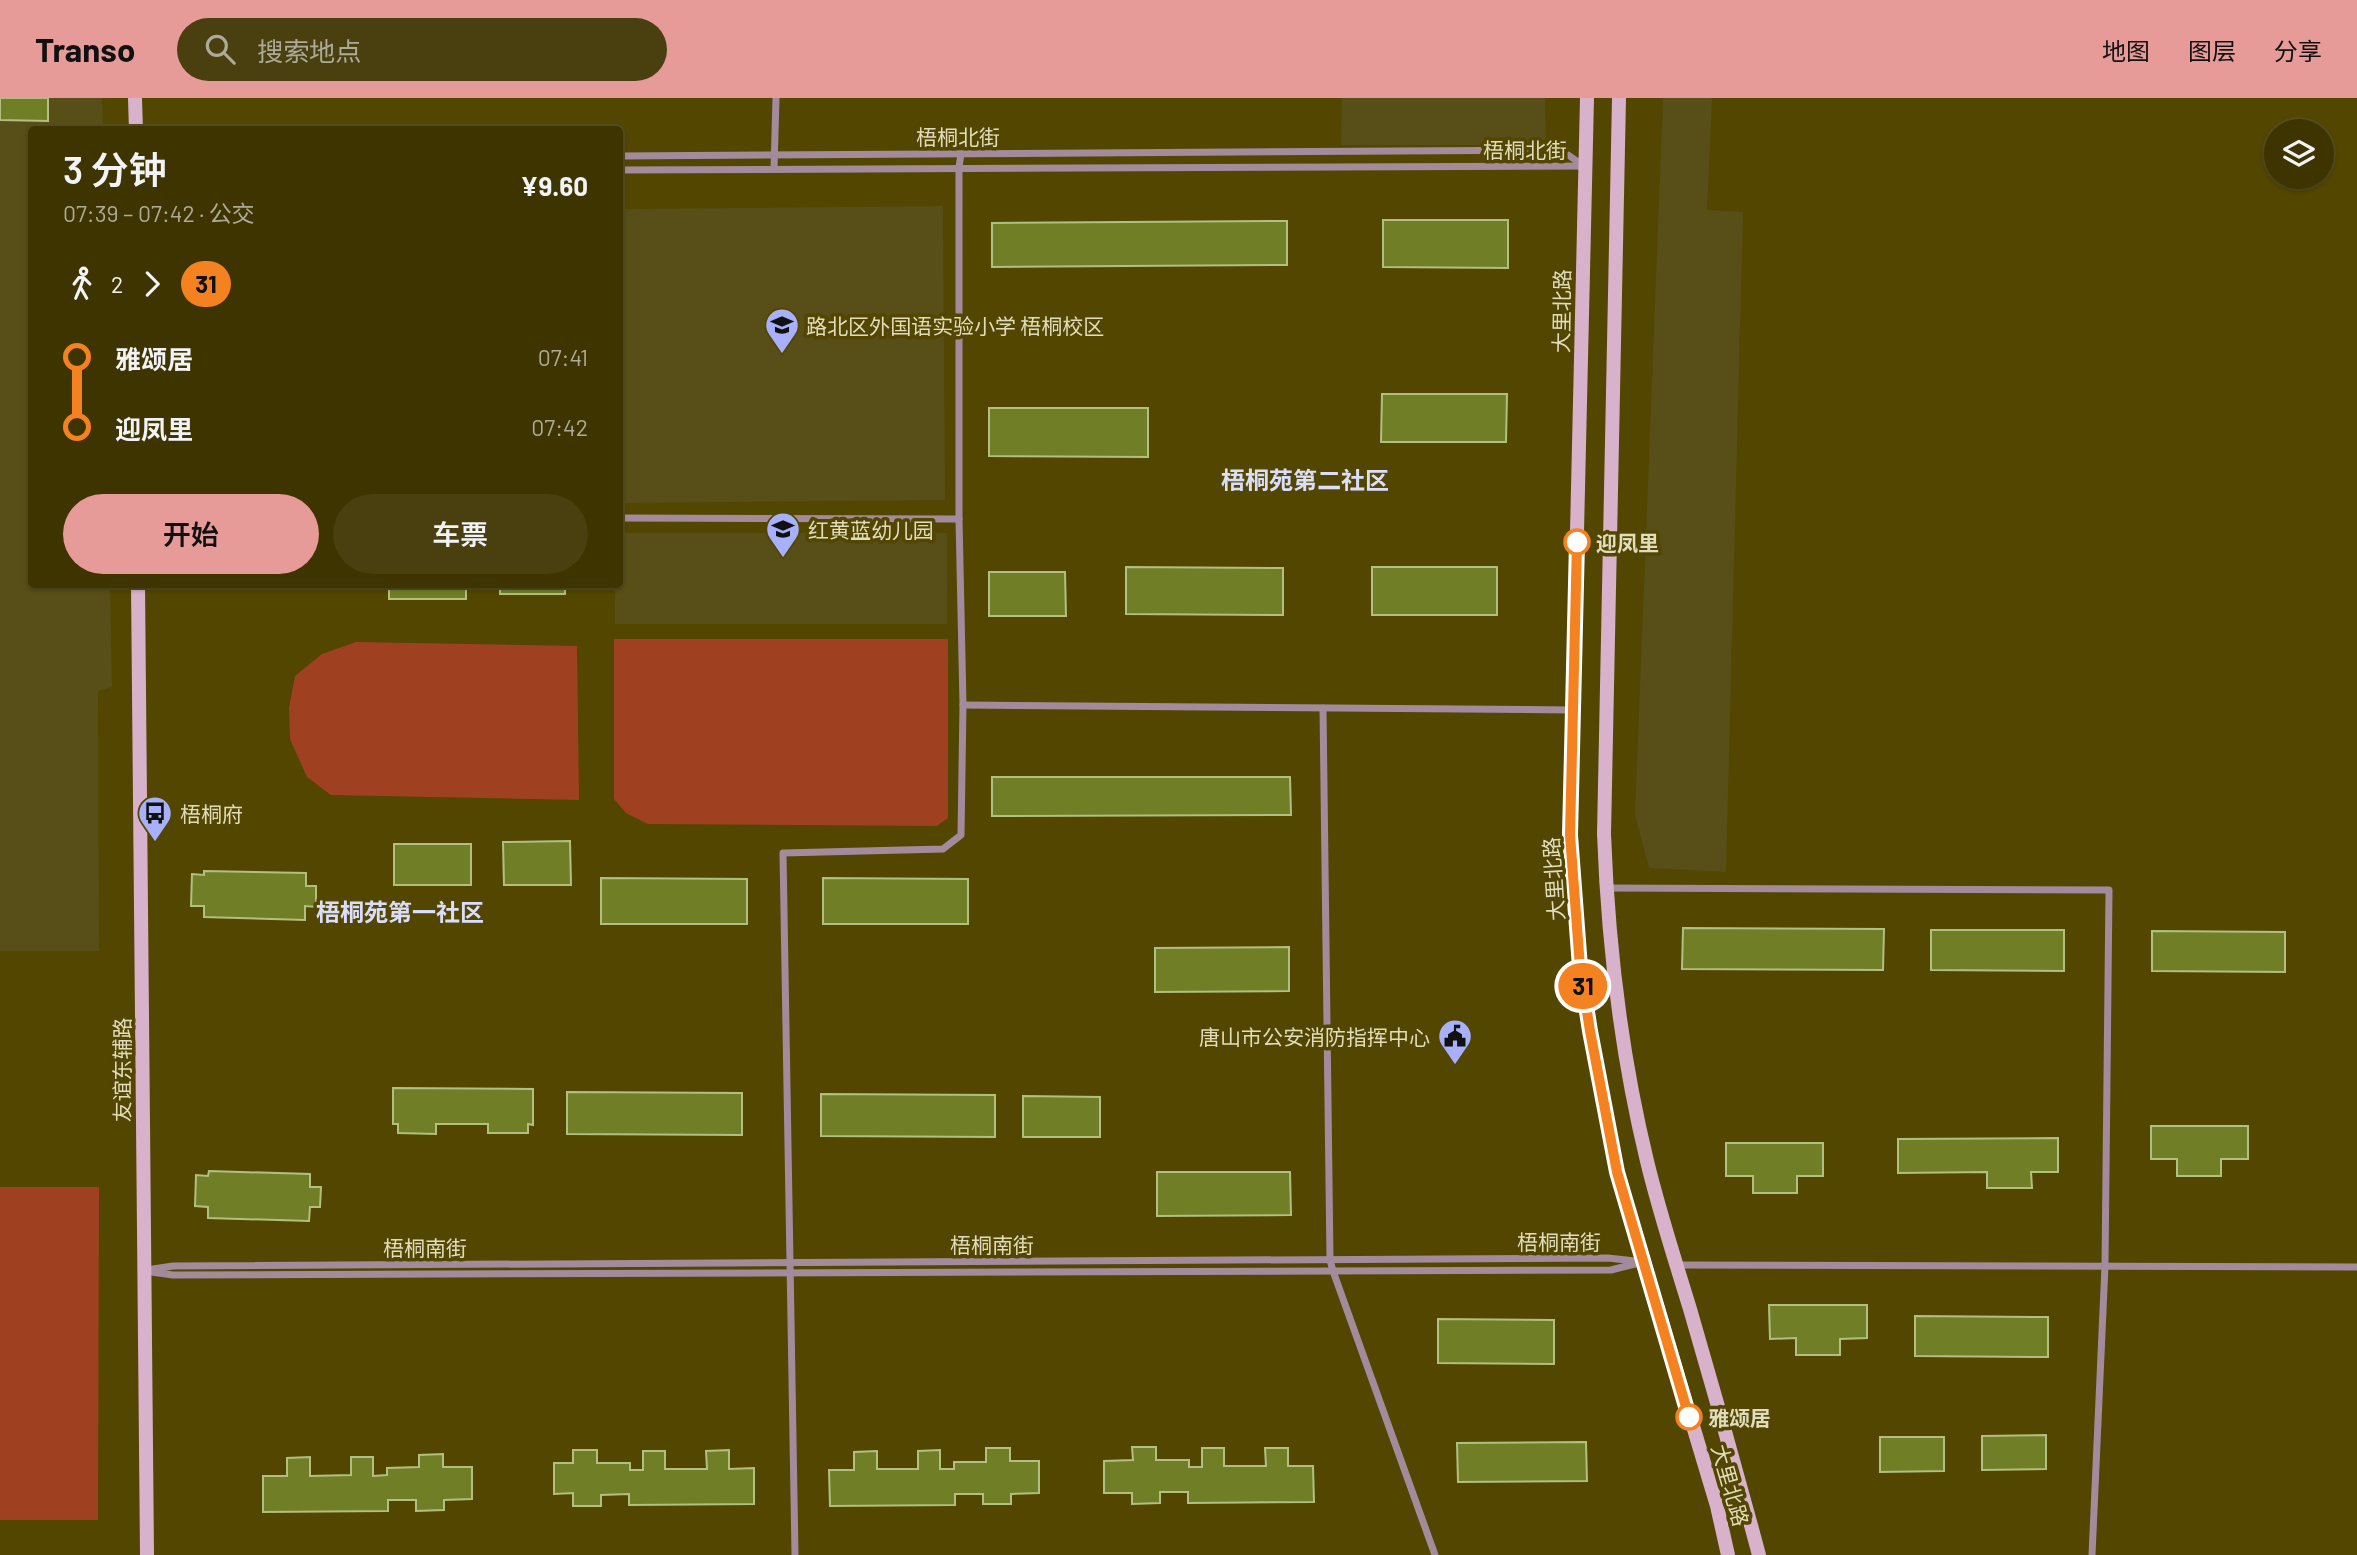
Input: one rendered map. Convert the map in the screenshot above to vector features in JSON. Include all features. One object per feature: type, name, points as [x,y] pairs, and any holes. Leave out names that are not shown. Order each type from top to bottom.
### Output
[{"type":"main road","points":[[135,98],[136,126]]},
{"type":"main road","name":"大里北路","points":[[1587,98],[1570,835],[1580,967],[1617,1172],[1717,1506],[1728,1555]]},
{"type":"main road","name":"大里北路","points":[[1619,98],[1604,834],[1612,961],[1647,1161],[1742,1486],[1759,1555]]},
{"type":"main road","name":"友谊东辅路","points":[[138,588],[147,1555]]},
{"type":"street","points":[[775,169],[776,98]]},
{"type":"street","name":"梧桐北街","points":[[623,156],[1561,150],[1585,166]]},
{"type":"street","points":[[795,1555],[783,853],[943,849],[961,835],[961,153]]},
{"type":"street","name":"梧桐北街","points":[[623,170],[1585,166]]},
{"type":"street","points":[[623,518],[959,519]]},
{"type":"street","points":[[963,705],[1573,710]]},
{"type":"street","points":[[1323,708],[1331,1260],[1436,1555]]},
{"type":"street","points":[[1606,888],[2109,890],[2105,1266],[2092,1555]]},
{"type":"street","name":"梧桐南街","points":[[144,1271],[173,1266],[1608,1258],[1643,1262]]},
{"type":"street","name":"梧桐南街","points":[[144,1271],[173,1275],[1611,1270],[1643,1262]]},
{"type":"street","points":[[1677,1265],[2357,1267]]},
{"type":"shaded area","points":[[0,98],[102,98],[103,126],[28,126],[28,588],[110,588],[112,687],[98,691],[99,951],[0,951]]},
{"type":"shaded area","points":[[1342,98],[1545,98],[1546,145],[1341,145]]},
{"type":"shaded area","points":[[1663,98],[1712,98],[1707,210],[1743,212],[1726,872],[1649,868],[1635,815]]},
{"type":"shaded area","name":"路北区外国语实验小学 梧桐校区","points":[[943,206],[945,500],[623,503],[623,209]]},
{"type":"shaded area","name":"红黄蓝幼儿园","points":[[623,533],[947,533],[947,624],[615,624],[615,588],[623,588]]},
{"type":"shaded area","points":[[614,639],[948,639],[948,818],[937,826],[648,824],[626,813],[614,799]]},
{"type":"shaded area","points":[[356,642],[577,646],[579,800],[331,795],[307,777],[290,739],[289,708],[295,676],[322,654]]},
{"type":"shaded area","points":[[0,1187],[99,1187],[98,1520],[0,1520]]},
{"type":"building","points":[[0,98],[48,98],[48,121],[0,120]]},
{"type":"building","points":[[1383,220],[1508,220],[1508,268],[1383,267]]},
{"type":"building","points":[[1287,221],[1287,265],[992,267],[992,223]]},
{"type":"building","points":[[1382,394],[1507,394],[1506,442],[1381,442]]},
{"type":"building","points":[[989,408],[1148,408],[1148,457],[989,456]]},
{"type":"building","points":[[1126,567],[1283,568],[1283,615],[1126,614]]},
{"type":"building","points":[[1372,567],[1497,567],[1497,615],[1372,615]]},
{"type":"building","points":[[989,572],[1065,572],[1066,616],[989,616]]},
{"type":"building","points":[[389,588],[466,588],[466,599],[389,599]]},
{"type":"building","points":[[500,588],[565,588],[565,594],[500,594]]},
{"type":"building","points":[[992,777],[1290,777],[1291,815],[992,816]]},
{"type":"building","points":[[570,841],[571,885],[504,885],[503,842]]},
{"type":"building","points":[[394,844],[471,844],[471,885],[394,885]]},
{"type":"building","points":[[204,871],[306,873],[306,886],[316,886],[316,907],[305,906],[305,920],[204,917],[204,906],[191,906],[192,874],[204,875]]},
{"type":"building","points":[[601,878],[747,879],[747,924],[601,924]]},
{"type":"building","points":[[823,878],[968,879],[968,924],[823,924]]},
{"type":"building","points":[[1683,928],[1884,929],[1883,970],[1682,969]]},
{"type":"building","points":[[1931,930],[2064,930],[2064,971],[1931,970]]},
{"type":"building","points":[[2152,931],[2285,932],[2285,972],[2152,971]]},
{"type":"building","points":[[1289,947],[1289,991],[1155,992],[1155,948]]},
{"type":"building","points":[[393,1088],[533,1089],[533,1125],[528,1124],[528,1133],[488,1133],[488,1124],[436,1124],[436,1134],[398,1133],[398,1124],[393,1124]]},
{"type":"building","points":[[567,1092],[742,1093],[742,1135],[567,1134]]},
{"type":"building","points":[[821,1094],[995,1095],[995,1137],[821,1136]]},
{"type":"building","points":[[1023,1096],[1100,1097],[1100,1137],[1023,1137]]},
{"type":"building","points":[[2151,1126],[2248,1126],[2248,1159],[2221,1159],[2221,1176],[2177,1176],[2177,1159],[2151,1159]]},
{"type":"building","points":[[2058,1138],[2058,1172],[2031,1172],[2032,1188],[1987,1188],[1987,1172],[1898,1173],[1898,1139]]},
{"type":"building","points":[[1726,1143],[1823,1143],[1823,1176],[1797,1176],[1797,1193],[1753,1193],[1753,1176],[1726,1176]]},
{"type":"building","points":[[209,1171],[310,1174],[310,1187],[321,1187],[320,1207],[310,1207],[309,1221],[208,1218],[208,1207],[195,1206],[196,1175],[208,1176]]},
{"type":"building","points":[[1157,1172],[1290,1172],[1291,1215],[1157,1216]]},
{"type":"building","points":[[1769,1305],[1867,1305],[1867,1338],[1840,1339],[1840,1355],[1796,1355],[1796,1338],[1770,1339]]},
{"type":"building","points":[[1915,1316],[2048,1317],[2048,1357],[1915,1356]]},
{"type":"building","points":[[1438,1319],[1554,1320],[1554,1364],[1438,1363]]},
{"type":"building","points":[[2046,1435],[2046,1469],[1982,1470],[1982,1436]]},
{"type":"building","points":[[1880,1437],[1944,1437],[1944,1471],[1880,1472]]},
{"type":"building","points":[[1586,1442],[1587,1481],[1458,1482],[1457,1443]]},
{"type":"building","points":[[1132,1447],[1156,1447],[1156,1460],[1189,1460],[1189,1467],[1202,1467],[1202,1448],[1224,1448],[1224,1466],[1266,1466],[1265,1448],[1288,1448],[1288,1466],[1313,1466],[1314,1502],[1188,1503],[1188,1492],[1160,1492],[1160,1503],[1132,1504],[1132,1493],[1104,1493],[1104,1461],[1133,1460]]},
{"type":"building","points":[[986,1448],[1010,1448],[1010,1461],[1039,1461],[1039,1493],[1011,1494],[1011,1504],[983,1504],[983,1494],[955,1494],[955,1505],[830,1506],[829,1470],[854,1470],[854,1452],[877,1451],[877,1469],[918,1469],[918,1451],[940,1450],[940,1469],[954,1469],[954,1462],[986,1462]]},
{"type":"building","points":[[573,1450],[597,1450],[597,1463],[630,1463],[630,1470],[643,1470],[643,1451],[665,1451],[665,1469],[707,1469],[706,1451],[729,1450],[729,1469],[754,1468],[754,1504],[629,1505],[629,1494],[601,1495],[601,1506],[573,1506],[573,1493],[554,1494],[554,1463],[573,1463]]},
{"type":"building","points":[[443,1454],[443,1467],[472,1467],[472,1499],[444,1500],[444,1510],[416,1511],[416,1500],[388,1500],[388,1511],[263,1512],[263,1476],[287,1476],[287,1458],[310,1457],[310,1476],[351,1475],[351,1457],[373,1457],[373,1476],[387,1475],[387,1468],[419,1467],[419,1455]]},
{"type":"bus line","name":"31","points":[[1577,542],[1570,835],[1580,967],[1617,1172],[1689,1417]]},
{"type":"place","name":"路北区外国语实验小学 梧桐校区","points":[[782,355]]},
{"type":"place","name":"迎凤里","points":[[1577,542]]},
{"type":"place","name":"红黄蓝幼儿园","points":[[783,559]]},
{"type":"place","name":"梧桐府","points":[[155,843]]},
{"type":"place","name":"唐山市公安消防指挥中心","points":[[1455,1066]]},
{"type":"place","name":"雅颂居","points":[[1689,1417]]},
{"type":"district","name":"梧桐苑第二社区","points":[[1305,479]]},
{"type":"district","name":"梧桐苑第一社区","points":[[400,911]]}]
